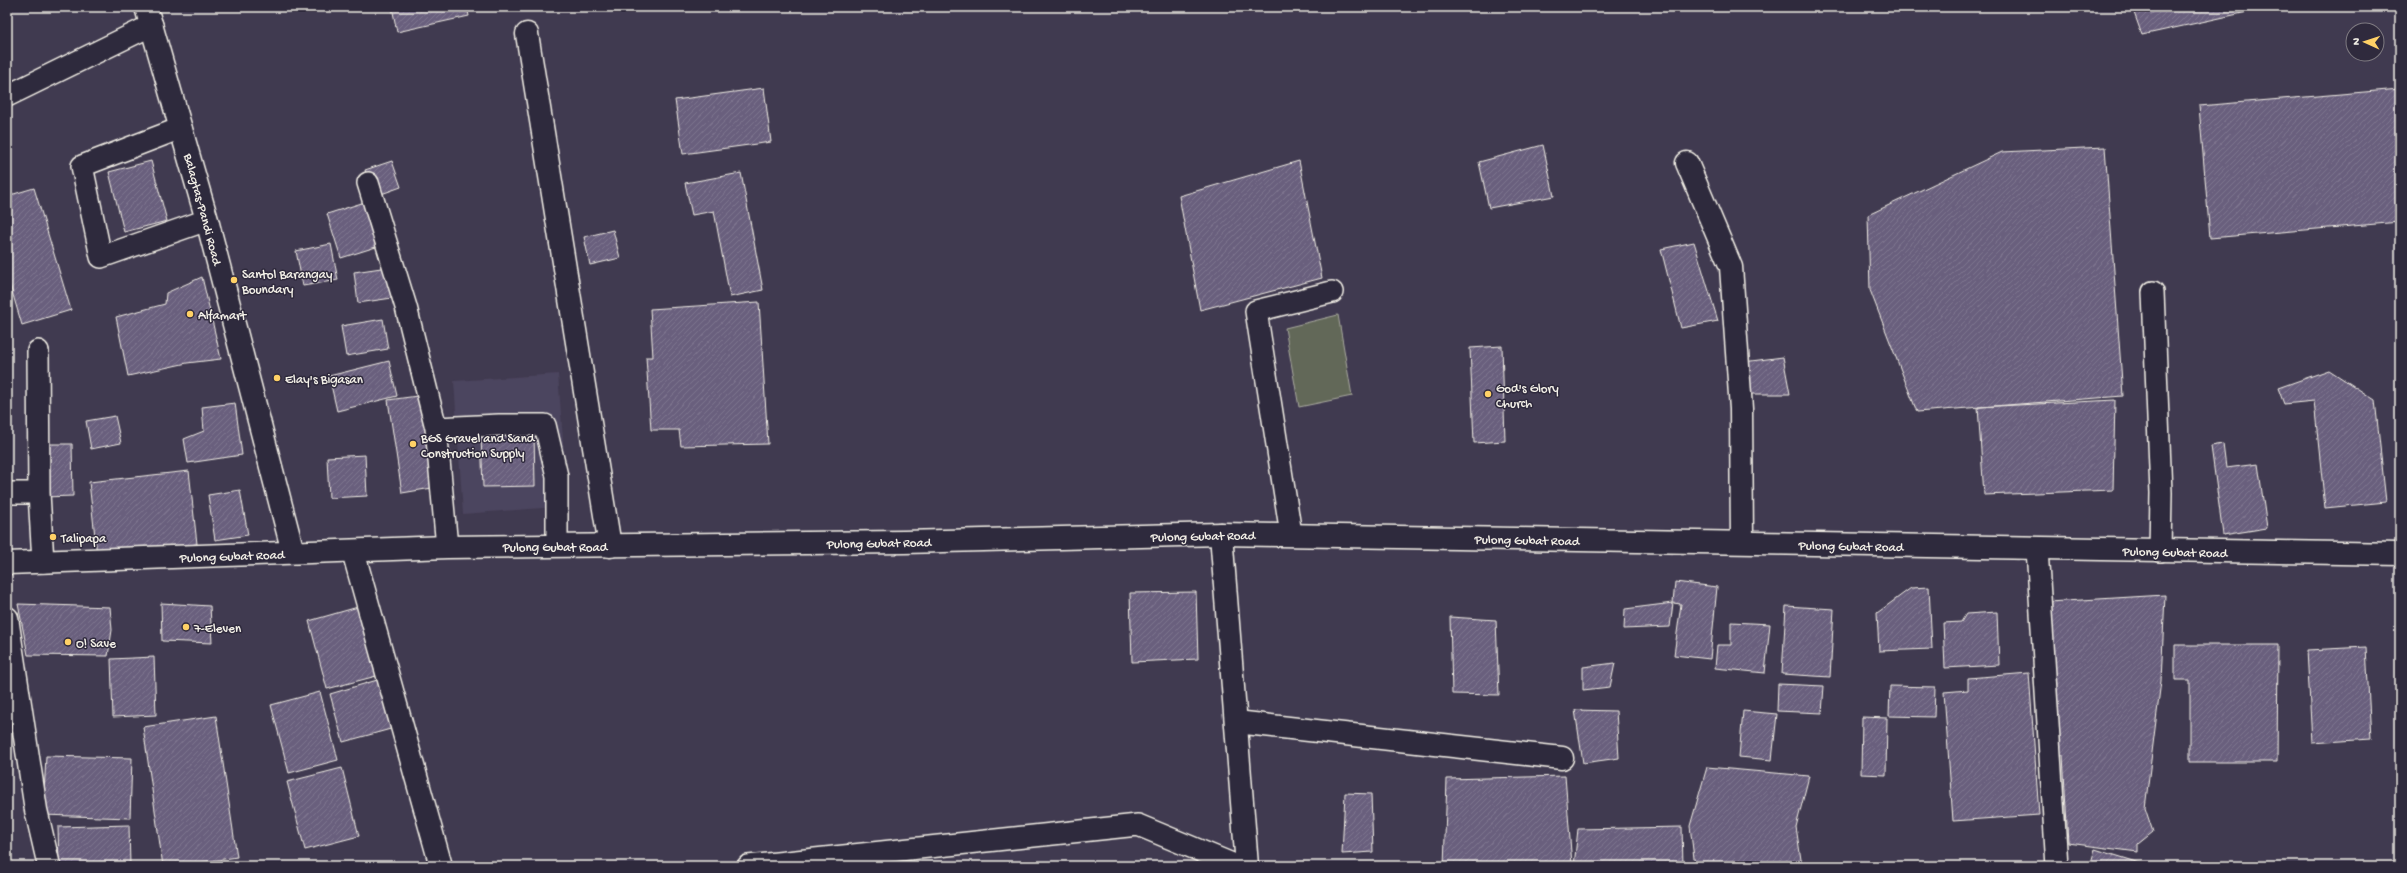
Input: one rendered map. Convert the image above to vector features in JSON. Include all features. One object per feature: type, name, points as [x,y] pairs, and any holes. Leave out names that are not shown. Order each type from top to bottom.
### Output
[{"type":"main road","name":"Balagtas-Pandi Road","points":[[149,16],[207,220],[293,552]]},
{"type":"main road","points":[[527,34],[610,546]]},
{"type":"main road","points":[[1687,163],[1731,267],[1741,409],[1742,542]]},
{"type":"main road","points":[[1221,534],[1247,866]]},
{"type":"main road","name":"Pulong Gubat Road","points":[[7,563],[447,547],[557,545],[610,546],[1221,534],[2400,554]]},
{"type":"main road","points":[[353,551],[440,866]]},
{"type":"main road","points":[[7,618],[36,810],[49,866]]},
{"type":"main road","points":[[1236,722],[1562,758]]},
{"type":"lane","points":[[7,96],[149,16]]},
{"type":"lane","points":[[181,128],[82,166],[100,257],[207,220]]},
{"type":"lane","points":[[368,183],[406,307],[436,428],[447,547]]},
{"type":"lane","points":[[1291,534],[1256,311],[1332,292]]},
{"type":"lane","points":[[2154,292],[2160,494],[2160,551]]},
{"type":"lane","points":[[38,350],[39,493],[43,562]]},
{"type":"lane","points":[[436,428],[499,425],[545,425],[557,476],[557,545]]},
{"type":"lane","points":[[7,493],[39,493]]},
{"type":"lane","points":[[2037,549],[2058,866]]},
{"type":"lane","points":[[748,866],[1138,825],[1236,866]]},
{"type":"shaded area","points":[[558,374],[568,506],[463,514],[454,381]]},
{"type":"green space","points":[[1338,315],[1352,396],[1299,407],[1285,328]]},
{"type":"building","points":[[392,7],[467,7],[469,16],[397,32]]},
{"type":"building","points":[[2132,7],[2261,7],[2261,9],[2142,35]]},
{"type":"building","points":[[764,88],[771,142],[683,154],[675,100]]},
{"type":"building","points":[[2400,89],[2400,222],[2210,238],[2199,106]]},
{"type":"building","points":[[1543,145],[1554,196],[1489,208],[1479,162]]},
{"type":"building","points":[[2105,147],[2123,396],[1917,412],[1870,290],[1868,215],[2002,152]]},
{"type":"building","points":[[151,161],[167,221],[124,232],[109,172]]},
{"type":"building","points":[[392,161],[401,187],[373,197],[365,170]]},
{"type":"building","points":[[1299,161],[1322,278],[1200,310],[1179,196]]},
{"type":"building","points":[[741,173],[763,290],[730,297],[714,211],[692,215],[685,183]]},
{"type":"building","points":[[34,188],[71,310],[22,325],[7,275],[7,196]]},
{"type":"building","points":[[365,202],[379,246],[341,258],[327,214]]},
{"type":"building","points":[[613,230],[620,258],[590,265],[584,237]]},
{"type":"building","points":[[1694,242],[1718,321],[1681,328],[1661,249]]},
{"type":"building","points":[[331,244],[338,280],[303,286],[296,251]]},
{"type":"building","points":[[388,267],[392,298],[358,303],[354,272]]},
{"type":"building","points":[[202,277],[221,359],[187,363],[128,376],[116,317],[165,304],[166,293]]},
{"type":"building","points":[[759,302],[768,444],[681,446],[679,430],[651,430],[646,357],[653,357],[650,309]]},
{"type":"building","points":[[383,319],[388,349],[346,356],[341,326]]},
{"type":"building","name":"God's Glory Church","points":[[1502,346],[1505,441],[1474,443],[1470,348]]},
{"type":"building","points":[[1783,357],[1790,394],[1747,394],[1743,362]]},
{"type":"building","points":[[389,361],[397,396],[337,411],[329,376]]},
{"type":"building","points":[[2329,370],[2375,400],[2386,502],[2325,508],[2314,401],[2284,404],[2278,388]]},
{"type":"building","name":"BGS Gravel and Sand Construction Supply","points":[[425,395],[438,487],[402,493],[388,400]]},
{"type":"building","points":[[2115,400],[2113,490],[1984,495],[1978,407]]},
{"type":"building","points":[[235,403],[242,455],[188,463],[184,439],[204,431],[202,407]]},
{"type":"building","points":[[115,416],[121,443],[91,449],[86,421]]},
{"type":"building","points":[[534,433],[535,486],[483,487],[481,435]]},
{"type":"building","points":[[43,444],[72,444],[73,496],[44,497]]},
{"type":"building","points":[[2223,444],[2226,468],[2258,464],[2267,528],[2223,535],[2211,446]]},
{"type":"building","points":[[365,455],[367,496],[329,498],[327,457]]},
{"type":"building","points":[[189,471],[197,544],[97,555],[89,482]]},
{"type":"building","points":[[240,490],[248,535],[215,540],[208,495]]},
{"type":"building","points":[[1675,582],[1717,587],[1710,659],[1674,655],[1681,604],[1673,603]]},
{"type":"building","points":[[1929,587],[1932,649],[1879,651],[1877,613],[1911,588]]},
{"type":"building","points":[[1196,592],[1198,659],[1132,662],[1130,593]]},
{"type":"building","points":[[2165,595],[2161,681],[2145,808],[2153,832],[2138,844],[2138,852],[2068,843],[2063,755],[2056,753],[2048,602]]},
{"type":"building","points":[[161,603],[210,606],[212,643],[162,641]]},
{"type":"building","points":[[1673,603],[1670,627],[1624,629],[1625,609]]},
{"type":"building","name":"O! Save","points":[[18,604],[110,607],[112,630],[108,656],[28,655]]},
{"type":"building","points":[[365,605],[384,674],[327,689],[309,621]]},
{"type":"building","points":[[1786,606],[1834,609],[1830,677],[1782,674]]},
{"type":"building","points":[[1997,612],[1999,665],[1945,668],[1943,623],[1961,622],[1966,614]]},
{"type":"building","points":[[1450,617],[1496,620],[1499,695],[1452,694]]},
{"type":"building","points":[[1731,622],[1770,624],[1765,673],[1715,668],[1717,645],[1731,645]]},
{"type":"building","points":[[2175,645],[2278,645],[2277,762],[2190,762],[2190,680],[2175,680]]},
{"type":"building","points":[[2366,647],[2371,739],[2312,743],[2307,650]]},
{"type":"building","points":[[154,657],[156,715],[113,717],[111,659]]},
{"type":"building","points":[[1615,663],[1610,687],[1583,690],[1583,667]]},
{"type":"building","points":[[2029,673],[2039,815],[1953,821],[1944,692],[1968,690],[1968,678]]},
{"type":"building","points":[[384,678],[398,727],[343,742],[330,694]]},
{"type":"building","points":[[1778,684],[1824,686],[1822,713],[1777,711]]},
{"type":"building","points":[[1890,686],[1935,687],[1934,717],[1889,716]]},
{"type":"building","points":[[320,692],[338,760],[289,773],[271,705]]},
{"type":"building","points":[[1575,710],[1616,711],[1619,758],[1583,763]]},
{"type":"building","points":[[1743,711],[1777,714],[1772,760],[1739,757]]},
{"type":"building","points":[[216,716],[237,857],[178,866],[163,866],[143,727]]},
{"type":"building","points":[[1862,717],[1887,718],[1886,775],[1861,774]]},
{"type":"building","points":[[46,756],[132,758],[130,818],[43,815]]},
{"type":"building","points":[[1707,767],[1809,776],[1796,827],[1802,866],[1695,866],[1690,826]]},
{"type":"building","points":[[342,768],[359,836],[305,850],[287,782]]},
{"type":"building","points":[[1565,776],[1572,865],[1444,866],[1447,779]]},
{"type":"building","points":[[1345,793],[1371,794],[1373,852],[1342,854]]},
{"type":"building","points":[[129,825],[130,866],[59,866],[58,827]]},
{"type":"building","points":[[1682,827],[1683,866],[1574,866],[1578,829]]},
{"type":"building","points":[[2095,849],[2150,866],[2090,866]]},
{"type":"place","name":"Santol Barangay Boundary","points":[[234,280]]},
{"type":"place","name":"Alfamart","points":[[190,314]]},
{"type":"place","name":"Elay's Bigasan","points":[[277,378]]},
{"type":"place","name":"God's Glory Church","points":[[1488,394]]},
{"type":"place","name":"BGS Gravel and Sand Construction Supply","points":[[413,444]]},
{"type":"place","name":"Talipapa","points":[[53,537]]},
{"type":"place","name":"7-Eleven","points":[[186,627]]},
{"type":"place","name":"O! Save","points":[[68,642]]}]
